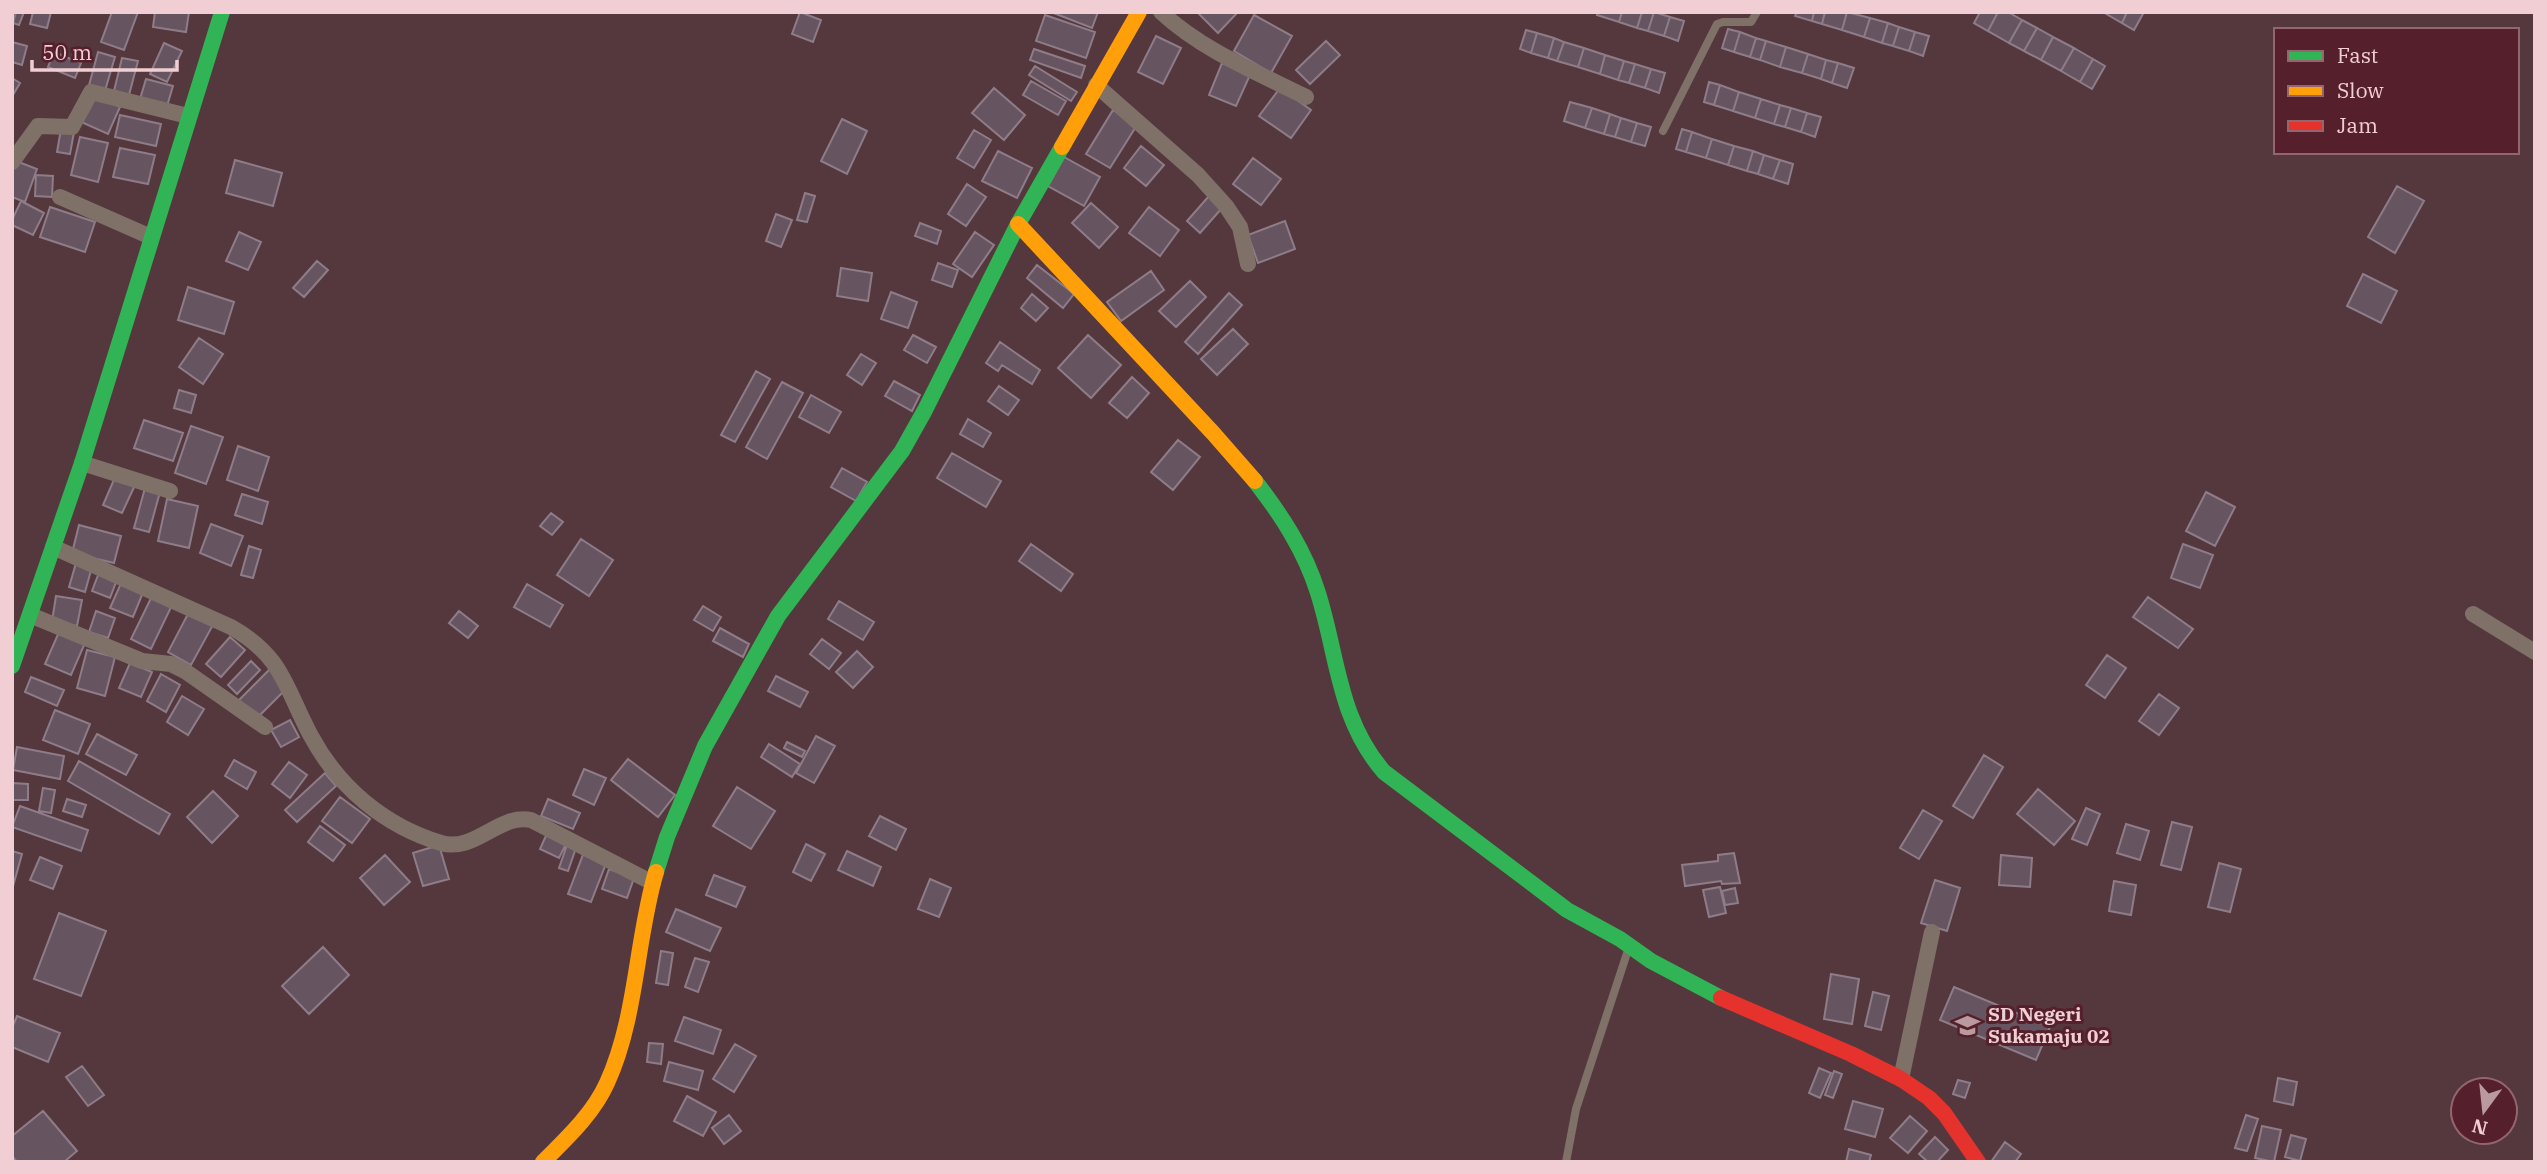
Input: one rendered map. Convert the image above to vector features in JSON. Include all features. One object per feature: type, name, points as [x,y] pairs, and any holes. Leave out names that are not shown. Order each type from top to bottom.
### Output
[{"type":"street","points":[[14,658],[82,463],[222,12]]},
{"type":"street","points":[[543,1162],[579,1127],[607,1084],[618,1053],[653,883],[682,797],[718,721],[778,615],[902,451],[1018,224],[1139,12]]},
{"type":"street","points":[[1161,12],[1199,42],[1306,97]]},
{"type":"street","points":[[1096,85],[1198,176],[1226,206],[1240,227],[1248,264]]},
{"type":"street","points":[[12,162],[38,127],[72,127],[91,92],[188,116]]},
{"type":"street","points":[[60,197],[152,237]]},
{"type":"street","points":[[1018,224],[1218,437],[1252,476],[1276,510],[1302,552],[1316,585],[1355,731],[1368,754],[1389,777],[1567,910],[1739,1007],[1851,1054],[1901,1079],[1944,1112],[1978,1162]]},
{"type":"street","points":[[82,463],[170,491]]},
{"type":"street","points":[[53,547],[253,639],[286,681],[311,737],[334,771],[356,796],[402,828],[443,844],[457,845],[472,841],[516,820],[531,820],[653,883]]},
{"type":"street","points":[[2473,614],[2535,652]]},
{"type":"street","points":[[30,615],[142,661],[171,664],[265,727]]},
{"type":"street","points":[[1901,1079],[1932,932]]},
{"type":"lane","points":[[1663,131],[1717,24],[1751,22],[1757,12]]},
{"type":"lane","points":[[1566,1162],[1576,1109],[1625,943]]},
{"type":"building","points":[[16,12],[24,12],[19,25],[13,23]]},
{"type":"building","points":[[33,12],[51,12],[47,28],[30,24]]},
{"type":"building","points":[[112,12],[138,12],[124,50],[101,42]]},
{"type":"building","points":[[155,12],[189,12],[186,32],[153,27]]},
{"type":"building","points":[[800,12],[821,20],[813,42],[792,34]]},
{"type":"building","points":[[1051,12],[1098,12],[1092,28]]},
{"type":"building","points":[[1197,12],[1238,12],[1218,33]]},
{"type":"building","points":[[1598,12],[1622,12],[1619,22],[1597,15]]},
{"type":"building","points":[[1622,12],[1642,12],[1637,28],[1619,22]]},
{"type":"building","points":[[1642,12],[1654,12],[1648,31],[1637,28]]},
{"type":"building","points":[[1654,12],[1670,17],[1664,36],[1648,31]]},
{"type":"building","points":[[1797,12],[1814,12],[1812,21],[1795,16]]},
{"type":"building","points":[[1814,12],[1825,12],[1822,24],[1812,21]]},
{"type":"building","points":[[1825,12],[1847,12],[1842,30],[1822,24]]},
{"type":"building","points":[[1847,12],[1870,18],[1864,37],[1842,30]]},
{"type":"building","points":[[1980,12],[1998,12],[1988,31],[1974,23]]},
{"type":"building","points":[[1998,12],[2008,12],[2022,20],[2009,43],[1988,31]]},
{"type":"building","points":[[2103,12],[2127,12],[2122,23]]},
{"type":"building","points":[[2127,12],[2144,12],[2134,30],[2122,23]]},
{"type":"building","points":[[1045,15],[1095,32],[1086,58],[1036,41]]},
{"type":"building","points":[[1254,15],[1292,36],[1271,73],[1234,51]]},
{"type":"building","points":[[1670,17],[1684,21],[1678,41],[1664,36]]},
{"type":"building","points":[[1870,18],[1888,23],[1882,43],[1864,37]]},
{"type":"building","points":[[2022,20],[2037,28],[2024,51],[2009,43]]},
{"type":"building","points":[[1888,23],[1899,27],[1893,46],[1882,43]]},
{"type":"building","points":[[1899,27],[1915,32],[1909,51],[1893,46]]},
{"type":"building","points":[[2037,28],[2053,37],[2041,60],[2024,51]]},
{"type":"building","points":[[1728,29],[1740,32],[1734,52],[1722,48]]},
{"type":"building","points":[[1526,30],[1537,33],[1531,53],[1520,49]]},
{"type":"building","points":[[1740,32],[1756,38],[1750,57],[1734,52]]},
{"type":"building","points":[[1915,32],[1929,36],[1923,56],[1909,51]]},
{"type":"building","points":[[1537,33],[1554,38],[1548,58],[1531,53]]},
{"type":"building","points":[[1156,36],[1181,48],[1163,84],[1138,72]]},
{"type":"building","points":[[2053,37],[2074,48],[2061,71],[2041,60]]},
{"type":"building","points":[[1554,38],[1564,42],[1557,61],[1548,58]]},
{"type":"building","points":[[1756,38],[1766,41],[1760,60],[1750,57]]},
{"type":"building","points":[[1326,41],[1340,55],[1310,84],[1296,70]]},
{"type":"building","points":[[1766,41],[1786,47],[1780,67],[1760,60]]},
{"type":"building","points":[[12,42],[27,46],[22,65],[12,62]]},
{"type":"building","points":[[1564,42],[1584,48],[1578,67],[1557,61]]},
{"type":"building","points":[[164,43],[182,51],[167,82],[150,74]]},
{"type":"building","points":[[1786,47],[1808,54],[1802,73],[1780,67]]},
{"type":"building","points":[[1584,48],[1605,55],[1600,74],[1578,67]]},
{"type":"building","points":[[2074,48],[2093,59],[2080,82],[2061,71]]},
{"type":"building","points":[[1034,49],[1085,66],[1081,78],[1030,60]]},
{"type":"building","points":[[54,52],[81,63],[75,78],[48,67]]},
{"type":"building","points":[[98,52],[115,57],[104,94],[88,89]]},
{"type":"building","points":[[1808,54],[1826,60],[1821,79],[1802,73]]},
{"type":"building","points":[[1605,55],[1624,61],[1618,80],[1600,74]]},
{"type":"building","points":[[122,58],[138,61],[129,95],[114,91]]},
{"type":"building","points":[[2093,59],[2105,66],[2092,89],[2080,82]]},
{"type":"building","points":[[1826,60],[1838,63],[1832,83],[1821,79]]},
{"type":"building","points":[[1624,61],[1635,64],[1629,83],[1618,80]]},
{"type":"building","points":[[1222,63],[1250,75],[1236,106],[1209,95]]},
{"type":"building","points":[[1838,63],[1854,68],[1847,88],[1832,83]]},
{"type":"building","points":[[1635,64],[1651,69],[1645,88],[1629,83]]},
{"type":"building","points":[[1035,66],[1077,92],[1071,101],[1029,75]]},
{"type":"building","points":[[1651,69],[1665,73],[1659,93],[1645,88]]},
{"type":"building","points":[[12,78],[20,83],[13,95],[12,95]]},
{"type":"building","points":[[146,79],[173,86],[167,106],[140,99]]},
{"type":"building","points":[[1031,81],[1066,101],[1058,115],[1023,95]]},
{"type":"building","points":[[1709,82],[1720,85],[1714,105],[1704,102]]},
{"type":"building","points":[[1720,85],[1739,92],[1733,111],[1714,105]]},
{"type":"building","points":[[994,88],[1025,115],[1004,140],[972,113]]},
{"type":"building","points":[[1280,88],[1311,110],[1291,138],[1259,116]]},
{"type":"building","points":[[1739,92],[1761,99],[1755,118],[1733,111]]},
{"type":"building","points":[[92,94],[120,107],[108,134],[79,121]]},
{"type":"building","points":[[1761,99],[1780,105],[1774,124],[1755,118]]},
{"type":"building","points":[[1570,102],[1592,108],[1585,128],[1564,121]]},
{"type":"building","points":[[1780,105],[1791,108],[1785,127],[1774,124]]},
{"type":"building","points":[[1592,108],[1610,114],[1604,134],[1585,128]]},
{"type":"building","points":[[1791,108],[1807,113],[1801,132],[1785,127]]},
{"type":"building","points":[[1113,110],[1137,125],[1110,168],[1086,154]]},
{"type":"building","points":[[1807,113],[1821,117],[1815,137],[1801,132]]},
{"type":"building","points":[[1610,114],[1621,118],[1615,137],[1604,134]]},
{"type":"building","points":[[120,115],[161,124],[156,146],[115,137]]},
{"type":"building","points":[[1621,118],[1637,123],[1631,142],[1615,137]]},
{"type":"building","points":[[842,119],[867,131],[847,174],[821,161]]},
{"type":"building","points":[[1637,123],[1651,127],[1645,146],[1631,142]]},
{"type":"building","points":[[61,129],[74,132],[70,154],[57,152]]},
{"type":"building","points":[[1682,129],[1692,132],[1686,152],[1676,149]]},
{"type":"building","points":[[974,130],[991,140],[974,168],[957,158]]},
{"type":"building","points":[[1692,132],[1712,139],[1706,158],[1686,152]]},
{"type":"building","points":[[80,137],[108,143],[98,182],[71,175]]},
{"type":"building","points":[[1712,139],[1734,146],[1728,165],[1706,158]]},
{"type":"building","points":[[1141,146],[1164,165],[1146,186],[1124,168]]},
{"type":"building","points":[[1734,146],[1753,151],[1747,171],[1728,165]]},
{"type":"building","points":[[120,148],[155,155],[148,184],[113,177]]},
{"type":"building","points":[[998,151],[1032,168],[1017,198],[982,181]]},
{"type":"building","points":[[1753,151],[1764,155],[1758,174],[1747,171]]},
{"type":"building","points":[[1764,155],[1780,160],[1773,179],[1758,174]]},
{"type":"building","points":[[1064,157],[1100,177],[1084,206],[1048,186]]},
{"type":"building","points":[[1253,158],[1281,179],[1261,205],[1233,184]]},
{"type":"building","points":[[235,160],[282,173],[273,206],[226,193]]},
{"type":"building","points":[[1780,160],[1793,164],[1788,184],[1773,179]]},
{"type":"building","points":[[16,161],[37,169],[25,202],[12,197],[12,172]]},
{"type":"building","points":[[36,175],[53,176],[52,197],[35,196]]},
{"type":"building","points":[[967,184],[986,197],[966,226],[948,214]]},
{"type":"building","points":[[2397,186],[2424,201],[2395,253],[2368,237]]},
{"type":"building","points":[[805,193],[815,196],[807,222],[797,220]]},
{"type":"building","points":[[1209,196],[1222,208],[1200,233],[1187,221]]},
{"type":"building","points":[[21,201],[44,213],[33,235],[12,225]]},
{"type":"building","points":[[1091,203],[1118,227],[1099,248],[1072,223]]},
{"type":"building","points":[[50,207],[95,222],[85,252],[40,237]]},
{"type":"building","points":[[1149,207],[1179,230],[1160,256],[1129,233]]},
{"type":"building","points":[[776,214],[792,220],[781,247],[766,241]]},
{"type":"building","points":[[1285,221],[1295,249],[1258,263],[1248,235]]},
{"type":"building","points":[[920,223],[941,231],[937,244],[915,236]]},
{"type":"building","points":[[239,232],[261,242],[248,270],[226,261]]},
{"type":"building","points":[[975,232],[994,245],[972,277],[953,264]]},
{"type":"building","points":[[317,261],[328,270],[304,297],[293,288]]},
{"type":"building","points":[[938,263],[958,270],[952,287],[932,280]]},
{"type":"building","points":[[1037,265],[1074,294],[1063,308],[1027,278]]},
{"type":"building","points":[[841,268],[872,273],[868,301],[837,296]]},
{"type":"building","points":[[1151,271],[1164,290],[1121,321],[1107,302]]},
{"type":"building","points":[[2363,274],[2397,291],[2381,323],[2347,306]]},
{"type":"building","points":[[1190,281],[1206,297],[1176,327],[1159,311]]},
{"type":"building","points":[[188,287],[234,302],[224,334],[178,320]]},
{"type":"building","points":[[891,292],[917,302],[908,328],[881,319]]},
{"type":"building","points":[[1229,293],[1242,305],[1198,354],[1185,342]]},
{"type":"building","points":[[1032,294],[1048,308],[1036,321],[1021,308]]},
{"type":"building","points":[[1233,329],[1248,344],[1217,375],[1201,359]]},
{"type":"building","points":[[913,335],[936,347],[927,363],[904,350]]},
{"type":"building","points":[[1088,335],[1121,365],[1091,398],[1058,368]]},
{"type":"building","points":[[199,338],[223,354],[203,384],[179,367]]},
{"type":"building","points":[[1000,342],[1040,370],[1032,384],[1002,365],[998,371],[986,363]]},
{"type":"building","points":[[861,354],[876,363],[862,385],[847,375]]},
{"type":"building","points":[[756,371],[770,379],[735,442],[721,435]]},
{"type":"building","points":[[1132,377],[1149,393],[1127,418],[1109,403]]},
{"type":"building","points":[[894,381],[920,395],[912,411],[885,396]]},
{"type":"building","points":[[782,382],[803,393],[767,459],[746,447]]},
{"type":"building","points":[[999,386],[1019,400],[1008,415],[988,401]]},
{"type":"building","points":[[179,390],[196,395],[191,413],[174,408]]},
{"type":"building","points":[[811,395],[841,412],[829,433],[799,417]]},
{"type":"building","points":[[968,419],[991,433],[983,447],[960,434]]},
{"type":"building","points":[[144,420],[183,433],[173,461],[134,448]]},
{"type":"building","points":[[191,426],[223,437],[206,484],[175,473]]},
{"type":"building","points":[[1178,440],[1200,457],[1173,490],[1151,472]]},
{"type":"building","points":[[238,446],[269,457],[258,491],[227,480]]},
{"type":"building","points":[[952,453],[1001,481],[986,507],[937,478]]},
{"type":"building","points":[[842,468],[867,482],[856,501],[831,487]]},
{"type":"building","points":[[116,475],[136,483],[122,513],[103,505]]},
{"type":"building","points":[[145,488],[160,492],[149,532],[134,528]]},
{"type":"building","points":[[2206,492],[2235,507],[2215,546],[2186,531]]},
{"type":"building","points":[[242,494],[268,502],[262,524],[235,515]]},
{"type":"building","points":[[167,499],[198,506],[189,548],[158,541]]},
{"type":"building","points":[[551,513],[563,522],[552,535],[540,526]]},
{"type":"building","points":[[211,524],[243,536],[231,566],[200,553]]},
{"type":"building","points":[[79,525],[121,536],[114,563],[72,553]]},
{"type":"building","points":[[581,539],[613,560],[589,596],[557,575]]},
{"type":"building","points":[[1031,544],[1073,574],[1061,591],[1019,561]]},
{"type":"building","points":[[2183,544],[2213,555],[2200,588],[2171,578]]},
{"type":"building","points":[[249,546],[261,550],[253,578],[241,575]]},
{"type":"building","points":[[76,563],[92,567],[85,592],[69,587]]},
{"type":"building","points":[[100,570],[118,577],[110,598],[92,591]]},
{"type":"building","points":[[122,581],[144,590],[133,617],[110,608]]},
{"type":"building","points":[[527,584],[563,605],[550,627],[514,607]]},
{"type":"building","points":[[153,594],[173,603],[151,649],[131,639]]},
{"type":"building","points":[[56,596],[82,600],[77,626],[52,621]]},
{"type":"building","points":[[2148,597],[2193,629],[2178,648],[2133,617]]},
{"type":"building","points":[[839,601],[874,622],[863,640],[828,619]]},
{"type":"building","points":[[703,606],[721,617],[713,631],[694,620]]},
{"type":"building","points":[[190,610],[214,623],[191,665],[168,652]]},
{"type":"building","points":[[96,611],[115,618],[108,638],[89,632]]},
{"type":"building","points":[[459,611],[478,626],[468,638],[449,623]]},
{"type":"building","points":[[720,628],[749,644],[743,657],[713,641]]},
{"type":"building","points":[[59,632],[85,643],[71,675],[45,664]]},
{"type":"building","points":[[230,637],[245,650],[221,677],[206,664]]},
{"type":"building","points":[[822,639],[841,653],[829,669],[810,654]]},
{"type":"building","points":[[87,650],[115,657],[105,696],[77,688]]},
{"type":"building","points":[[857,651],[873,667],[853,688],[836,672]]},
{"type":"building","points":[[2107,655],[2126,668],[2105,698],[2086,685]]},
{"type":"building","points":[[251,661],[260,670],[237,694],[228,685]]},
{"type":"building","points":[[130,663],[152,672],[141,697],[119,688]]},
{"type":"building","points":[[270,669],[288,687],[256,719],[238,701]]},
{"type":"building","points":[[161,674],[180,685],[166,712],[147,701]]},
{"type":"building","points":[[776,676],[808,692],[800,707],[768,691]]},
{"type":"building","points":[[31,677],[64,690],[57,706],[25,692]]},
{"type":"building","points":[[2159,694],[2179,708],[2159,735],[2139,721]]},
{"type":"building","points":[[182,696],[204,709],[188,735],[167,722]]},
{"type":"building","points":[[55,710],[90,724],[78,754],[43,740]]},
{"type":"building","points":[[290,720],[299,737],[281,747],[271,730]]},
{"type":"building","points":[[97,734],[137,755],[126,775],[86,754]]},
{"type":"building","points":[[816,736],[835,746],[814,783],[796,773]]},
{"type":"building","points":[[787,742],[805,751],[802,757],[784,748]]},
{"type":"building","points":[[769,744],[800,764],[792,777],[761,757]]},
{"type":"building","points":[[17,747],[64,756],[60,779],[13,770]]},
{"type":"building","points":[[1984,755],[2003,767],[1973,818],[1953,806]]},
{"type":"building","points":[[628,759],[675,795],[658,817],[611,780]]},
{"type":"building","points":[[234,760],[256,772],[247,789],[225,776]]},
{"type":"building","points":[[79,761],[170,814],[159,834],[68,781]]},
{"type":"building","points":[[289,762],[307,775],[290,798],[272,784]]},
{"type":"building","points":[[584,769],[606,778],[594,805],[573,795]]},
{"type":"building","points":[[325,773],[336,786],[297,822],[285,810]]},
{"type":"building","points":[[12,783],[28,784],[28,800],[12,800]]},
{"type":"building","points":[[737,787],[775,811],[751,849],[713,826]]},
{"type":"building","points":[[43,788],[55,790],[51,813],[39,811]]},
{"type":"building","points":[[2038,789],[2075,821],[2054,845],[2017,814]]},
{"type":"building","points":[[213,791],[238,816],[212,843],[187,817]]},
{"type":"building","points":[[340,797],[370,819],[352,843],[322,821]]},
{"type":"building","points":[[67,799],[86,805],[82,817],[63,811]]},
{"type":"building","points":[[548,799],[580,813],[573,829],[541,816]]},
{"type":"building","points":[[20,806],[88,830],[81,851],[12,827]]},
{"type":"building","points":[[2086,808],[2100,814],[2087,845],[2072,839]]},
{"type":"building","points":[[1923,810],[1942,821],[1919,859],[1900,848]]},
{"type":"building","points":[[880,816],[906,829],[896,850],[869,836]]},
{"type":"building","points":[[2172,822],[2192,827],[2181,870],[2161,865]]},
{"type":"building","points":[[2126,824],[2149,831],[2140,860],[2117,853]]},
{"type":"building","points":[[320,826],[345,845],[333,861],[308,842]]},
{"type":"building","points":[[549,829],[569,838],[559,858],[540,849]]},
{"type":"building","points":[[806,844],[825,854],[811,881],[793,872]]},
{"type":"building","points":[[439,845],[449,879],[423,886],[413,853]]},
{"type":"building","points":[[567,845],[576,848],[568,871],[559,868]]},
{"type":"building","points":[[12,851],[22,854],[12,890]]},
{"type":"building","points":[[847,851],[881,867],[873,886],[838,870]]},
{"type":"building","points":[[584,852],[607,861],[591,902],[568,894]]},
{"type":"building","points":[[1734,853],[1740,883],[1722,884],[1721,881],[1685,886],[1682,865],[1718,861],[1718,855]]},
{"type":"building","points":[[385,855],[410,882],[384,905],[360,878]]},
{"type":"building","points":[[2001,855],[2032,858],[2030,887],[1999,885]]},
{"type":"building","points":[[40,857],[62,866],[53,889],[30,880]]},
{"type":"building","points":[[2219,863],[2241,869],[2230,912],[2208,907]]},
{"type":"building","points":[[609,869],[634,878],[627,898],[602,889]]},
{"type":"building","points":[[714,875],[745,887],[736,907],[706,895]]},
{"type":"building","points":[[930,879],[951,888],[939,917],[918,909]]},
{"type":"building","points":[[1935,880],[1960,888],[1947,931],[1921,923]]},
{"type":"building","points":[[2114,881],[2136,885],[2131,915],[2109,911]]},
{"type":"building","points":[[1720,887],[1726,913],[1709,917],[1703,890]]},
{"type":"building","points":[[1735,888],[1738,903],[1725,905],[1722,891]]},
{"type":"building","points":[[676,909],[721,928],[710,951],[666,932]]},
{"type":"building","points":[[59,913],[106,931],[81,996],[34,979]]},
{"type":"building","points":[[323,947],[349,975],[309,1014],[282,986]]},
{"type":"building","points":[[661,951],[673,953],[668,985],[656,983]]},
{"type":"building","points":[[695,958],[709,962],[698,992],[685,987]]},
{"type":"building","points":[[1831,974],[1859,979],[1852,1024],[1824,1019]]},
{"type":"building","points":[[1954,987],[2050,1027],[2036,1060],[1940,1020]]},
{"type":"building","points":[[1873,992],[1889,996],[1881,1030],[1865,1026]]},
{"type":"building","points":[[17,1016],[60,1033],[48,1062],[12,1047],[12,1028]]},
{"type":"building","points":[[684,1017],[721,1030],[713,1054],[675,1041]]},
{"type":"building","points":[[649,1043],[663,1044],[661,1064],[647,1062]]},
{"type":"building","points":[[735,1044],[756,1056],[734,1092],[713,1079]]},
{"type":"building","points":[[669,1062],[703,1071],[698,1090],[664,1081]]},
{"type":"building","points":[[82,1066],[104,1095],[88,1106],[66,1077]]},
{"type":"building","points":[[1819,1068],[1831,1073],[1820,1098],[1809,1093]]},
{"type":"building","points":[[1834,1071],[1842,1074],[1833,1098],[1825,1095]]},
{"type":"building","points":[[2278,1078],[2297,1082],[2293,1105],[2274,1101]]},
{"type":"building","points":[[1958,1080],[1970,1083],[1965,1098],[1953,1094]]},
{"type":"building","points":[[687,1096],[716,1112],[703,1136],[674,1121]]},
{"type":"building","points":[[1853,1101],[1883,1109],[1875,1137],[1845,1129]]},
{"type":"building","points":[[43,1111],[77,1151],[64,1162],[17,1162],[12,1156],[12,1136]]},
{"type":"building","points":[[729,1115],[741,1131],[724,1144],[712,1128]]},
{"type":"building","points":[[2246,1115],[2258,1119],[2247,1151],[2235,1148]]},
{"type":"building","points":[[1910,1116],[1927,1131],[1908,1153],[1890,1138]]},
{"type":"building","points":[[2262,1126],[2281,1130],[2274,1162],[2255,1158]]},
{"type":"building","points":[[2291,1135],[2306,1139],[2300,1161],[2285,1157]]},
{"type":"building","points":[[1935,1137],[1948,1150],[1937,1162],[1928,1162],[1919,1154]]},
{"type":"building","points":[[2005,1142],[2021,1154],[2015,1162],[1991,1162]]},
{"type":"building","points":[[1849,1149],[1871,1155],[1869,1162],[1846,1162]]},
{"type":"traffic: fast","points":[[12,666],[82,463],[222,12]]},
{"type":"traffic: fast","points":[[656,872],[667,837],[705,746],[778,616],[902,451],[1018,224],[1062,147]]},
{"type":"traffic: fast","points":[[1255,481],[1283,521],[1306,563],[1325,617],[1348,709],[1357,731],[1384,772],[1567,910],[1620,939],[1651,961],[1721,998]]},
{"type":"traffic: slow","points":[[1062,147],[1139,12]]},
{"type":"traffic: slow","points":[[1018,224],[1255,481]]},
{"type":"traffic: slow","points":[[543,1162],[579,1125],[594,1105],[617,1058],[656,872]]},
{"type":"traffic: jam","points":[[1721,998],[1851,1054],[1901,1079],[1929,1098],[1944,1113],[1978,1162]]},
{"type":"place","name":"SD Negeri Sukamaju 02","points":[[1968,1025]]}]
